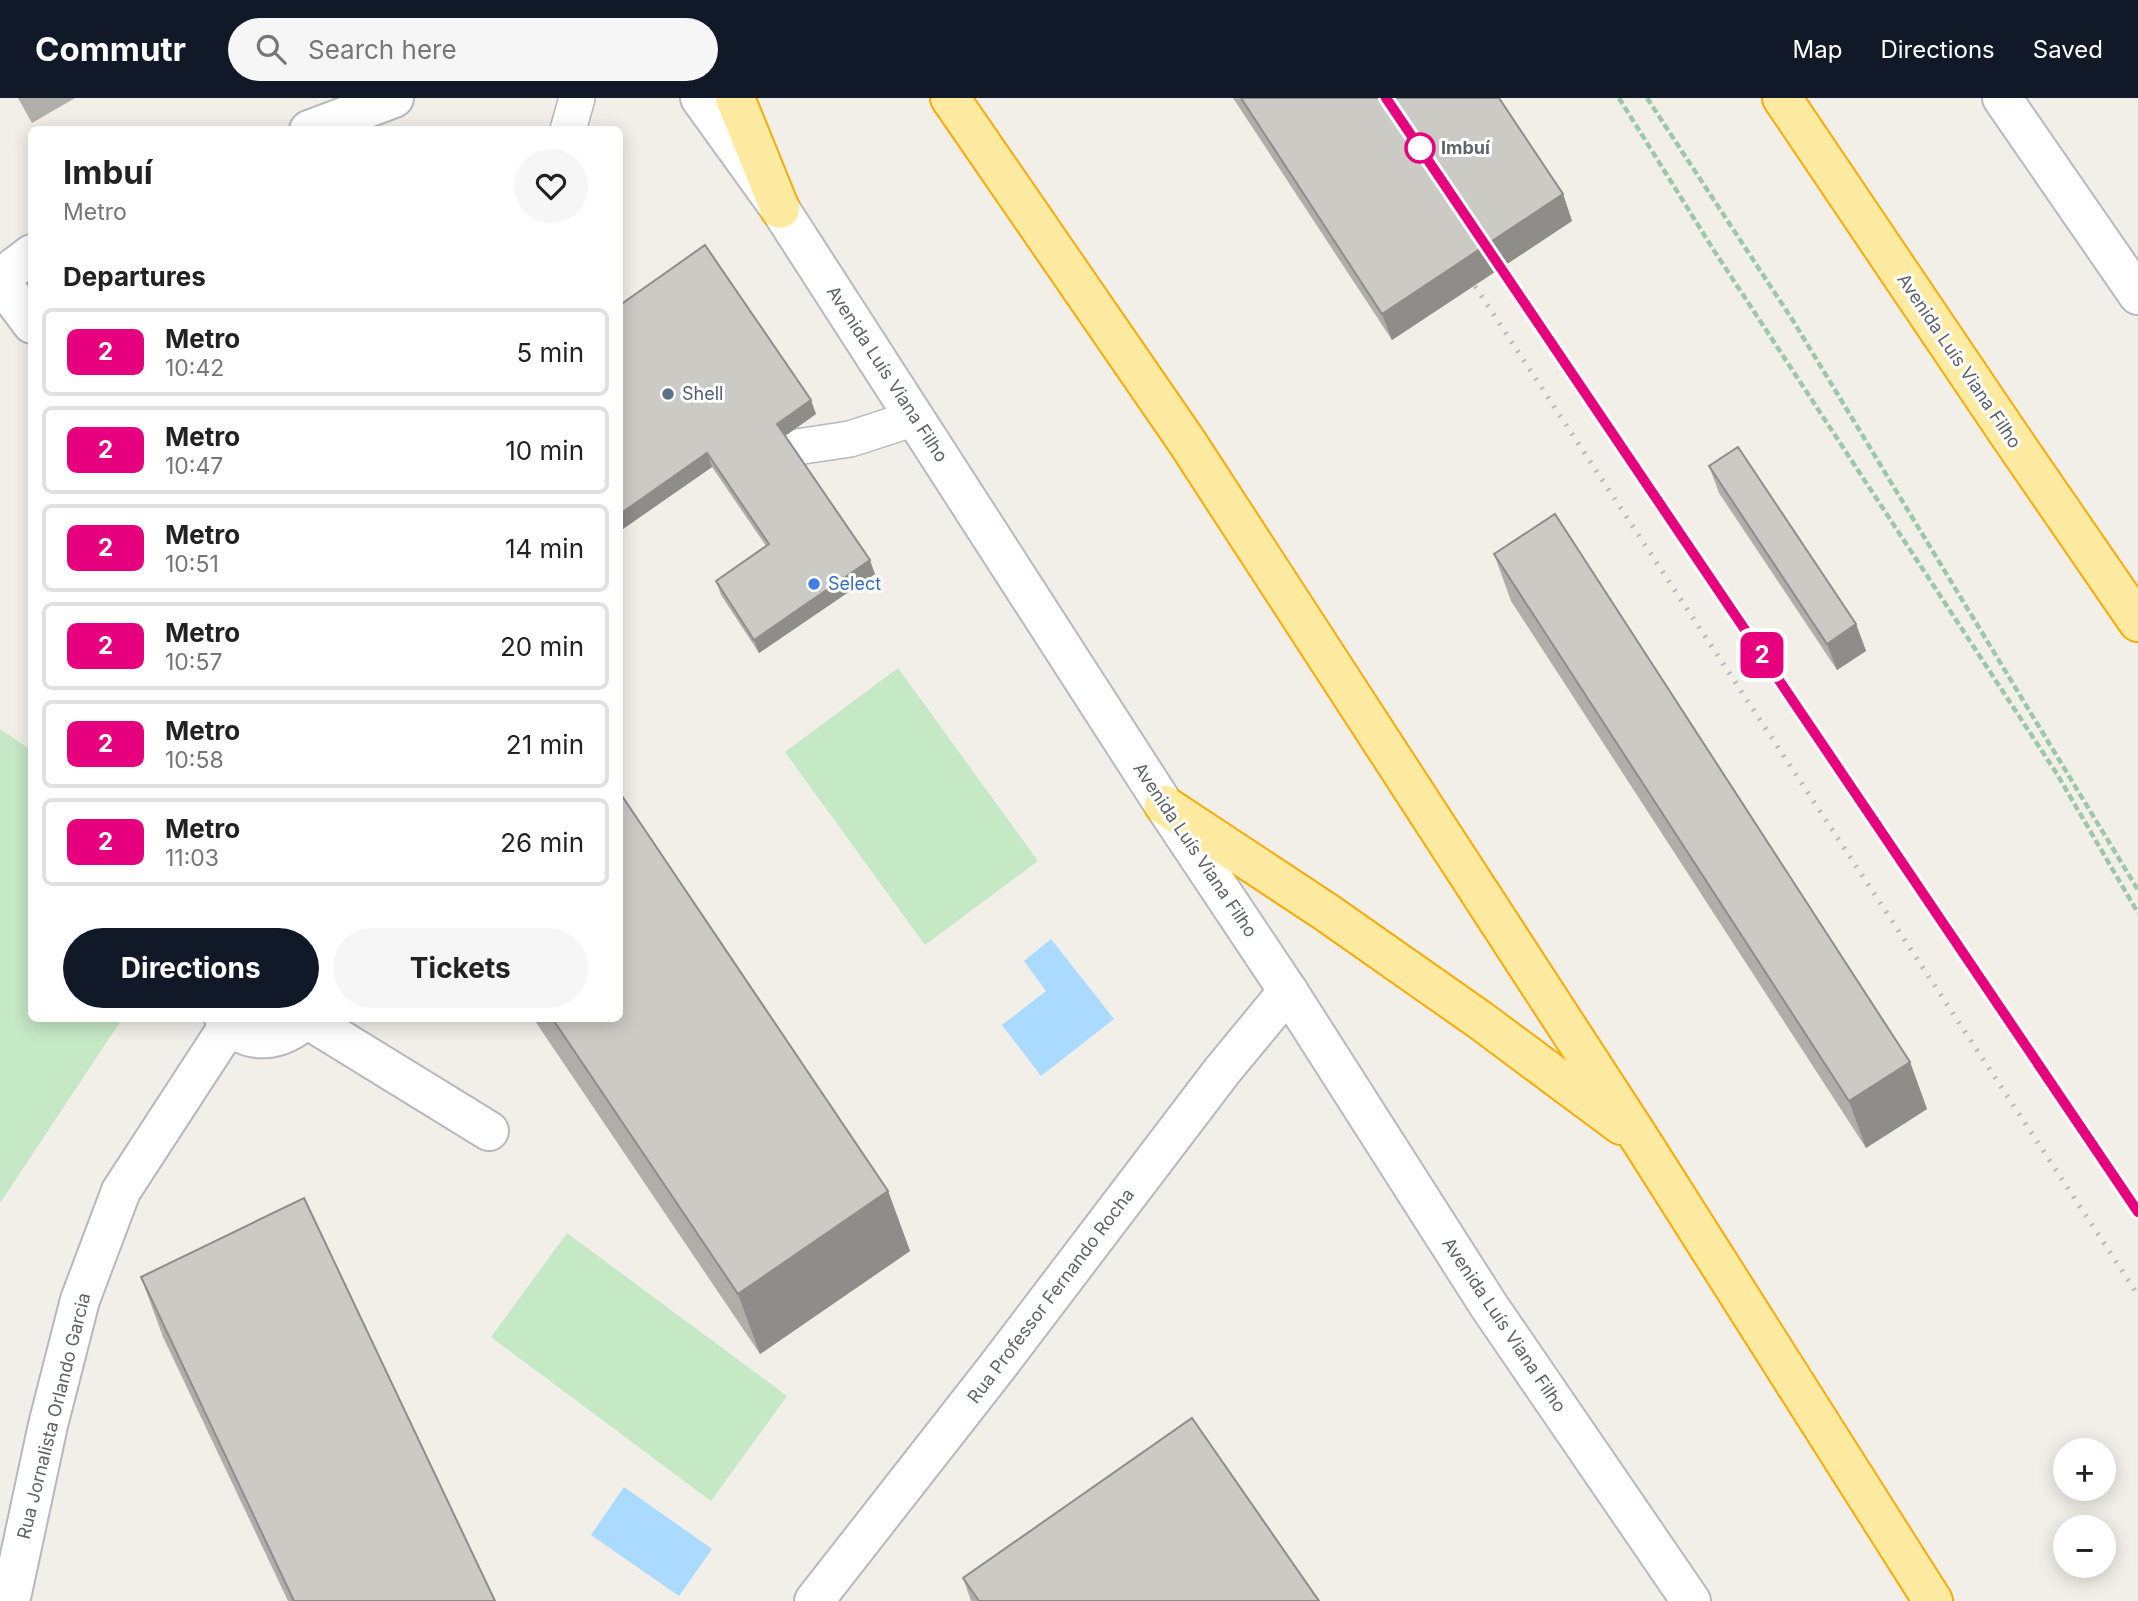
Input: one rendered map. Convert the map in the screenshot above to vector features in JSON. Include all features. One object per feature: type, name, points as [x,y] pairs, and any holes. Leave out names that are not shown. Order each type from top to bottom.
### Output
[{"type":"highway","points":[[735,98],[780,209]]},
{"type":"highway","points":[[950,98],[1186,442],[1640,1139],[1933,1601]]},
{"type":"highway","name":"Avenida Luís Viana Filho","points":[[1782,98],[2138,622]]},
{"type":"highway","points":[[1164,805],[1348,927],[1480,1020],[1640,1139]]},
{"type":"main road","points":[[322,126],[394,98]]},
{"type":"main road","name":"Avenida Luís Viana Filho","points":[[700,98],[780,209],[1164,805],[1288,991],[1489,1306],[1691,1601]]},
{"type":"main road","points":[[2002,98],[2138,295]]},
{"type":"main road","points":[[28,257],[0,280],[28,318]]},
{"type":"main road","name":"Rua Professor Fernando Rocha","points":[[814,1601],[1222,1072],[1288,991]]},
{"type":"main road","points":[[227,1022],[244,1035],[261,1039],[294,1031],[304,1022]]},
{"type":"main road","name":"Rua Jornalista Orlando Garcia","points":[[12,1593],[48,1425],[80,1300],[121,1191],[227,1022]]},
{"type":"main road","points":[[312,1022],[489,1131]]},
{"type":"lane","points":[[569,126],[577,98]]},
{"type":"lane","points":[[790,448],[850,439],[915,418]]},
{"type":"path","points":[[1619,98],[1713,248],[2057,774],[2138,913]]},
{"type":"path","points":[[1647,98],[1792,319],[2138,890]]},
{"type":"green space","points":[[898,668],[1038,861],[925,945],[785,752]]},
{"type":"green space","points":[[0,729],[28,748],[28,1022],[120,1022],[0,1203]]},
{"type":"green space","points":[[567,1233],[787,1396],[711,1501],[491,1337]]},
{"type":"water","points":[[1051,939],[1114,1019],[1041,1076],[1002,1025],[1046,991],[1024,961]]},
{"type":"water","points":[[624,1487],[712,1549],[679,1596],[591,1535]]},
{"type":"building","name":"Imbuí","points":[[1241,98],[1499,98],[1563,194],[1382,314]]},
{"type":"building","points":[[705,245],[811,400],[777,424],[870,560],[754,640],[716,581],[769,544],[707,453],[623,512],[623,303]]},
{"type":"building","points":[[1738,447],[1856,624],[1827,644],[1709,466]]},
{"type":"building","points":[[1555,514],[1910,1062],[1849,1101],[1494,554]]},
{"type":"building","points":[[623,797],[888,1191],[738,1294],[555,1022],[623,1022]]},
{"type":"building","points":[[304,1198],[495,1601],[294,1601],[141,1277]]},
{"type":"building","points":[[1192,1418],[1319,1601],[979,1601],[963,1578]]},
{"type":"railway","points":[[1490,252],[2138,1212]]},
{"type":"railway","points":[[1463,268],[2138,1295]]},
{"type":"metro line","name":"2","points":[[1386,98],[2138,1212]]},
{"type":"place","name":"Imbuí","points":[[1420,148]]},
{"type":"place","name":"Shell","points":[[668,394]]},
{"type":"place","name":"Select","points":[[814,584]]}]
